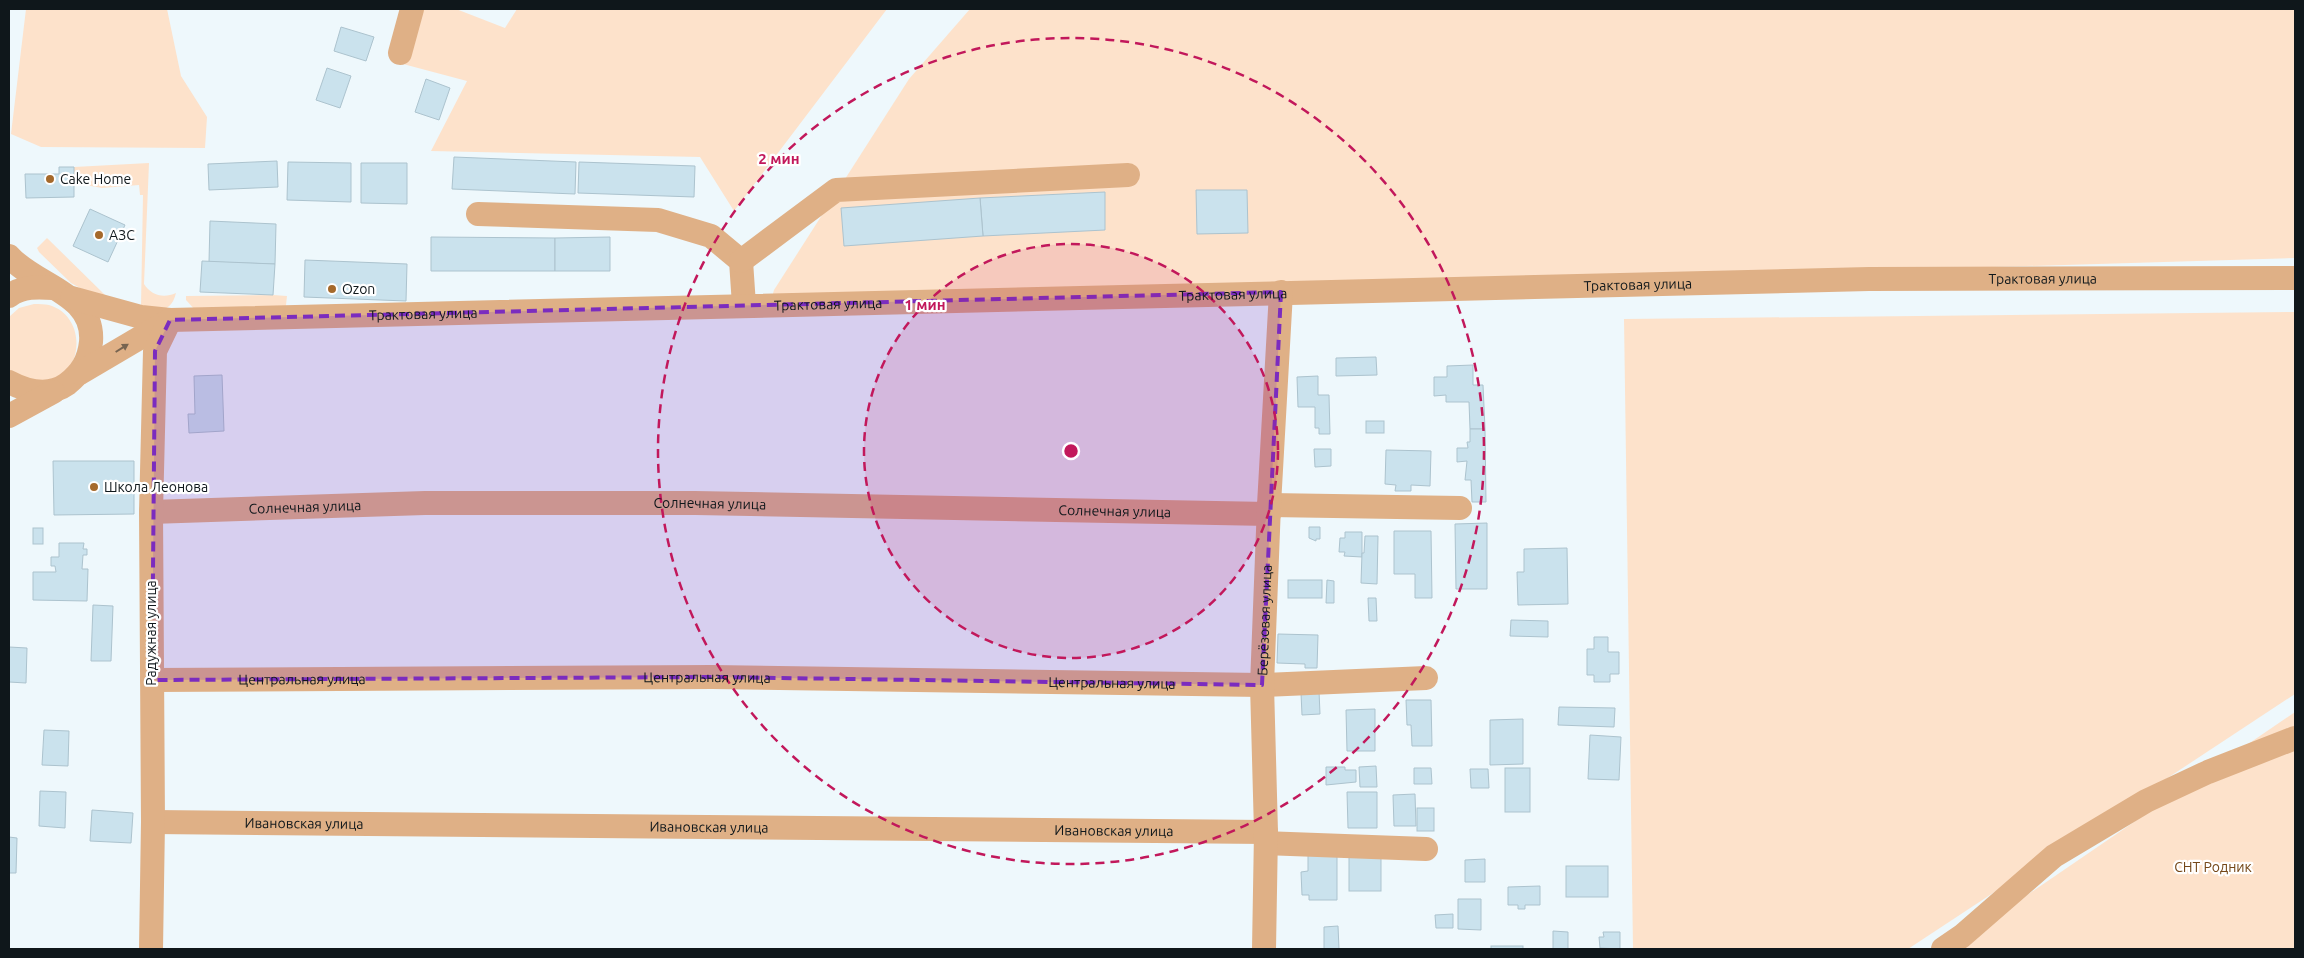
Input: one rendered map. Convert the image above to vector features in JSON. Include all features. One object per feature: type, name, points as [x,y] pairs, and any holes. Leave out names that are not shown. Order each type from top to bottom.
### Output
[{"type":"street","points":[[400,53],[412,9]]},
{"type":"street","points":[[741,261],[836,190],[1128,175]]},
{"type":"street","points":[[478,214],[658,220],[711,236],[741,261],[744,305]]},
{"type":"street","points":[[9,256],[18,266],[63,293],[85,314],[92,334],[90,354],[72,379],[44,392],[24,390],[9,382]]},
{"type":"street","name":"Трактовая улица","points":[[63,293],[141,317],[170,320],[1869,279],[2295,278]]},
{"type":"street","points":[[9,296],[13,292],[33,286],[63,293]]},
{"type":"street","name":"Берёзовая улица","points":[[1264,949],[1266,837],[1262,685],[1269,509],[1281,292]]},
{"type":"street","name":"Трактовая улица","points":[[9,416],[170,320]]},
{"type":"street","name":"Радужная улица","points":[[151,949],[153,822],[151,512],[155,351],[170,320]]},
{"type":"street","name":"Солнечная улица","points":[[151,512],[425,503],[695,503],[1269,509],[1460,508]]},
{"type":"street","name":"Центральная улица","points":[[152,680],[712,677],[1262,685],[1426,678]]},
{"type":"street","points":[[1943,949],[1962,936],[2054,856],[2146,801],[2208,772],[2295,738]]},
{"type":"street","name":"Ивановская улица","points":[[153,822],[1266,837],[1426,849]]},
{"type":"highlighted area","points":[[1281,292],[1262,685],[712,677],[152,680],[155,351],[170,320]]},
{"type":"green space","points":[[26,9],[167,9],[181,76],[207,117],[205,148],[41,147],[11,134]]},
{"type":"green space","points":[[423,9],[456,9],[505,28],[517,9],[887,9],[734,211],[700,157],[431,151],[467,81],[403,64]]},
{"type":"green space","points":[[970,9],[2295,9],[2295,258],[770,304],[774,290],[909,79]]},
{"type":"green space","points":[[149,163],[144,284],[150,291],[158,295],[167,296],[176,293],[171,305],[158,310],[141,306],[143,195],[140,195],[139,185],[102,188],[74,183],[74,167]]},
{"type":"green space","points":[[47,238],[105,295],[103,301],[71,283],[39,252],[37,248]]},
{"type":"green space","points":[[186,296],[287,296],[285,314],[196,311],[186,300]]},
{"type":"green space","points":[[34,304],[49,305],[62,311],[70,321],[75,333],[74,359],[68,370],[58,379],[44,383],[18,376],[9,369],[9,317],[19,308]]},
{"type":"green space","points":[[2295,312],[2295,694],[1908,949],[1633,949],[1624,319]]},
{"type":"green space","name":"СНТ Родник","points":[[2295,712],[2295,949],[1948,949]]},
{"type":"building","points":[[341,27],[374,37],[366,61],[334,51]]},
{"type":"building","points":[[327,68],[351,76],[340,108],[316,100]]},
{"type":"building","points":[[426,79],[450,88],[439,120],[415,112]]},
{"type":"building","points":[[454,157],[576,162],[575,194],[452,189]]},
{"type":"building","points":[[277,161],[278,187],[209,190],[208,164]]},
{"type":"building","points":[[288,162],[351,163],[351,202],[287,200]]},
{"type":"building","points":[[579,162],[695,166],[694,197],[578,193]]},
{"type":"building","points":[[361,163],[407,163],[407,204],[361,203]]},
{"type":"building","name":"Cake Home","points":[[59,167],[74,167],[74,197],[26,198],[25,174],[59,174]]},
{"type":"building","points":[[1196,190],[1247,190],[1248,233],[1197,234]]},
{"type":"building","points":[[1105,192],[1105,230],[983,236],[980,198]]},
{"type":"building","points":[[980,198],[983,236],[844,246],[841,208]]},
{"type":"building","name":"АЗС","points":[[90,209],[125,225],[108,262],[73,246]]},
{"type":"building","points":[[210,221],[276,224],[275,264],[209,262]]},
{"type":"building","points":[[431,237],[555,238],[555,271],[431,271]]},
{"type":"building","points":[[610,237],[610,271],[555,271],[555,238]]},
{"type":"building","points":[[305,260],[407,264],[406,301],[304,297]]},
{"type":"building","points":[[202,261],[275,264],[273,295],[200,292]]},
{"type":"building","points":[[1376,357],[1377,375],[1336,376],[1336,358]]},
{"type":"building","points":[[1473,365],[1473,385],[1483,385],[1485,429],[1470,429],[1469,402],[1446,402],[1446,395],[1434,396],[1434,377],[1447,377],[1447,366]]},
{"type":"building","points":[[222,375],[224,431],[189,433],[188,414],[195,414],[194,376]]},
{"type":"building","points":[[1318,376],[1318,395],[1329,395],[1330,434],[1319,434],[1319,428],[1315,428],[1315,407],[1298,407],[1297,377]]},
{"type":"building","points":[[1366,421],[1384,421],[1384,433],[1366,433]]},
{"type":"building","points":[[1470,429],[1485,429],[1486,502],[1472,502],[1471,480],[1465,480],[1467,461],[1457,462],[1457,448],[1468,448],[1467,442],[1470,442]]},
{"type":"building","points":[[1314,449],[1331,449],[1331,466],[1315,467]]},
{"type":"building","points":[[1386,450],[1431,451],[1430,486],[1411,485],[1411,491],[1395,491],[1396,485],[1385,484]]},
{"type":"building","name":"Школа Леонова","points":[[53,461],[134,461],[134,514],[54,515]]},
{"type":"building","points":[[1487,523],[1487,589],[1456,589],[1455,524]]},
{"type":"building","points":[[1309,527],[1320,527],[1320,539],[1316,539],[1316,541],[1309,538]]},
{"type":"building","points":[[33,528],[43,528],[43,544],[33,544]]},
{"type":"building","points":[[1394,531],[1431,531],[1432,598],[1415,598],[1415,574],[1394,574]]},
{"type":"building","points":[[1345,532],[1362,532],[1362,557],[1344,556],[1345,552],[1339,552],[1340,538],[1345,538]]},
{"type":"building","points":[[1365,536],[1378,536],[1377,584],[1361,583],[1362,553],[1364,553]]},
{"type":"building","points":[[59,543],[84,543],[83,549],[87,549],[87,555],[83,555],[82,569],[88,569],[87,601],[33,600],[33,572],[56,572],[55,566],[51,566],[51,557],[59,557]]},
{"type":"building","points":[[1567,548],[1568,604],[1518,605],[1517,572],[1524,572],[1524,549]]},
{"type":"building","points":[[1288,580],[1322,580],[1322,598],[1288,598]]},
{"type":"building","points":[[1327,580],[1334,581],[1334,603],[1326,603]]},
{"type":"building","points":[[1368,598],[1376,598],[1377,621],[1369,621]]},
{"type":"building","points":[[93,605],[113,606],[111,661],[91,661]]},
{"type":"building","points":[[1511,620],[1548,621],[1548,637],[1510,636]]},
{"type":"building","points":[[1278,634],[1318,635],[1317,668],[1305,668],[1305,664],[1277,663]]},
{"type":"building","points":[[1594,637],[1608,637],[1608,652],[1619,652],[1619,674],[1610,674],[1610,682],[1594,682],[1594,675],[1587,675],[1587,649],[1594,649]]},
{"type":"building","points":[[9,647],[27,648],[26,683],[9,682]]},
{"type":"building","points":[[1319,691],[1320,714],[1302,715],[1301,693]]},
{"type":"building","points":[[1406,700],[1431,700],[1432,746],[1412,746],[1411,725],[1407,725]]},
{"type":"building","points":[[1559,707],[1615,708],[1614,727],[1558,725]]},
{"type":"building","points":[[1375,709],[1375,751],[1347,751],[1346,710]]},
{"type":"building","points":[[1523,719],[1523,764],[1490,765],[1490,720]]},
{"type":"building","points":[[44,730],[69,731],[68,766],[42,765]]},
{"type":"building","points":[[1590,735],[1621,737],[1619,780],[1588,779]]},
{"type":"building","points":[[1376,766],[1377,787],[1360,787],[1359,767]]},
{"type":"building","points":[[1326,767],[1345,767],[1345,770],[1356,770],[1356,782],[1326,785]]},
{"type":"building","points":[[1414,768],[1431,768],[1432,784],[1414,784]]},
{"type":"building","points":[[1505,768],[1530,768],[1530,812],[1505,812]]},
{"type":"building","points":[[1470,769],[1488,769],[1489,788],[1471,788]]},
{"type":"building","points":[[40,791],[66,792],[65,828],[39,826]]},
{"type":"building","points":[[1347,792],[1377,792],[1377,828],[1348,828]]},
{"type":"building","points":[[1415,794],[1416,826],[1394,826],[1393,795]]},
{"type":"building","points":[[1417,808],[1434,808],[1434,831],[1417,831]]},
{"type":"building","points":[[92,810],[133,813],[131,843],[90,841]]},
{"type":"building","points":[[9,837],[17,838],[16,873],[9,873]]},
{"type":"building","points":[[1337,853],[1337,900],[1309,900],[1309,895],[1302,895],[1301,872],[1308,871],[1308,854]]},
{"type":"building","points":[[1349,857],[1381,857],[1381,891],[1349,891]]},
{"type":"building","points":[[1485,859],[1485,882],[1465,882],[1465,860]]},
{"type":"building","points":[[1566,866],[1608,866],[1608,897],[1566,897]]},
{"type":"building","points":[[1540,886],[1540,905],[1525,905],[1525,909],[1518,909],[1518,905],[1508,905],[1508,887]]},
{"type":"building","points":[[1458,899],[1481,899],[1481,930],[1458,929]]},
{"type":"building","points":[[1453,914],[1453,928],[1436,928],[1435,915]]},
{"type":"building","points":[[1338,926],[1339,949],[1324,949],[1324,927]]},
{"type":"building","points":[[1553,931],[1568,932],[1568,949],[1553,949]]},
{"type":"building","points":[[1603,932],[1620,932],[1620,949],[1600,948],[1599,937],[1604,937]]},
{"type":"building","points":[[1491,946],[1523,946],[1523,949],[1491,949]]},
{"type":"place","name":"Cake Home","points":[[50,179]]},
{"type":"place","name":"АЗС","points":[[99,235]]},
{"type":"place","name":"Ozon","points":[[332,289]]},
{"type":"place","name":"Школа Леонова","points":[[94,487]]}]
